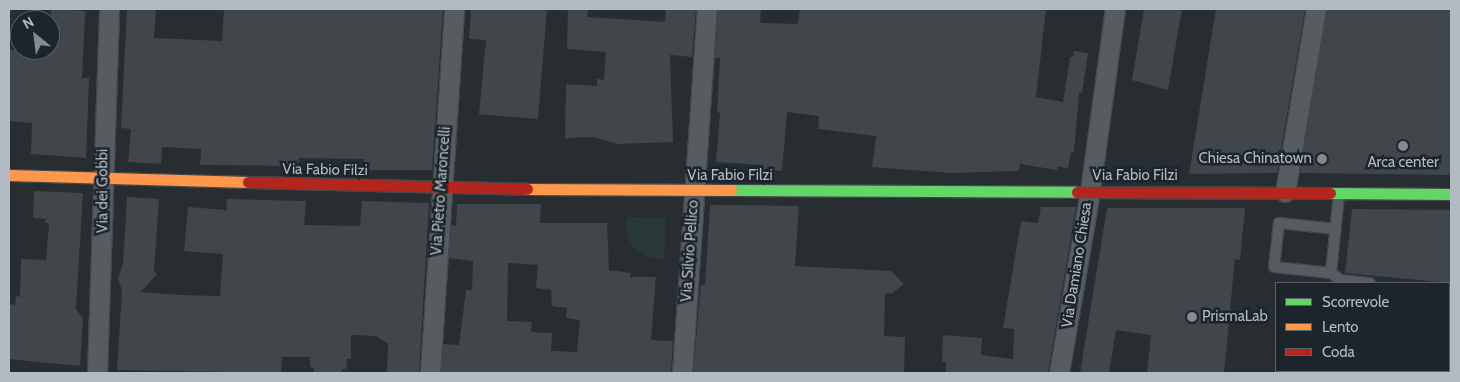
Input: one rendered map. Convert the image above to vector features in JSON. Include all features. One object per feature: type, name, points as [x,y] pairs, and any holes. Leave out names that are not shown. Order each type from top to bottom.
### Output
[{"type":"street","name":"Via dei Gobbi","points":[[97,373],[104,179],[102,161],[109,9]]},
{"type":"street","name":"Via Pietro Maroncelli","points":[[430,373],[454,9]]},
{"type":"street","name":"Via Silvio Pellico","points":[[682,373],[707,9]]},
{"type":"street","name":"Via Damiano Chiesa","points":[[1059,373],[1090,191],[1115,9]]},
{"type":"street","points":[[1284,192],[1316,9]]},
{"type":"street","name":"Via Fabio Filzi","points":[[9,175],[442,188],[694,191],[1090,191],[1451,194]]},
{"type":"lane","points":[[1331,273],[1339,193]]},
{"type":"lane","points":[[1336,229],[1279,223],[1274,267],[1331,273],[1340,280],[1360,282]]},
{"type":"shaded area","points":[[627,217],[666,218],[664,259],[649,258],[634,249],[627,236]]},
{"type":"building","points":[[51,9],[85,11],[82,78],[89,78],[86,158],[31,154],[32,123],[9,121],[9,50],[10,60],[60,60],[60,10]]},
{"type":"building","points":[[127,9],[156,9],[154,38],[222,41],[224,9],[443,9],[432,170],[364,170],[364,159],[299,158],[298,166],[200,165],[201,149],[162,147],[161,164],[128,162],[131,129],[121,128]]},
{"type":"building","points":[[471,9],[547,9],[538,119],[479,114],[486,40],[469,39]]},
{"type":"building","points":[[568,9],[588,9],[587,17],[665,22],[666,9],[696,9],[692,57],[670,55],[673,142],[617,144],[594,137],[565,138],[566,84],[597,86],[597,79],[604,80],[606,52],[567,49]]},
{"type":"building","points":[[718,9],[761,9],[760,23],[798,24],[800,9],[1046,9],[1036,97],[1063,102],[1070,57],[1073,57],[1074,51],[1088,53],[1082,93],[1079,93],[1074,152],[1071,152],[1068,169],[1058,166],[1057,170],[1020,164],[1019,171],[950,173],[872,167],[876,136],[818,129],[819,116],[787,112],[782,171],[762,169],[763,165],[716,162],[720,113],[717,112],[720,58],[715,58]]},
{"type":"building","points":[[1144,9],[1182,9],[1168,90],[1132,80]]},
{"type":"building","points":[[1216,9],[1305,9],[1277,173],[1189,174]]},
{"type":"building","points":[[1327,9],[1451,9],[1451,175],[1300,173]]},
{"type":"building","points":[[34,191],[83,193],[76,309],[83,318],[80,366],[9,359],[9,304],[15,305],[16,296],[20,297],[21,259],[46,260],[49,223],[45,223],[45,219],[33,218]]},
{"type":"building","points":[[127,197],[159,199],[154,271],[157,274],[141,292],[220,296],[223,254],[184,251],[188,207],[227,210],[226,199],[306,201],[304,225],[360,226],[362,201],[429,203],[419,373],[387,373],[388,344],[376,336],[351,335],[351,359],[347,359],[346,369],[342,369],[342,373],[314,373],[314,368],[310,367],[310,357],[282,357],[281,373],[117,370],[122,291],[118,278],[123,264]]},
{"type":"building","points":[[457,204],[541,204],[540,223],[607,223],[609,270],[631,273],[630,277],[656,277],[651,340],[673,341],[671,373],[441,373],[443,344],[459,345],[466,290],[472,290],[473,261],[449,258],[451,225],[456,226]],"holes":[[[508,263],[538,265],[536,288],[551,290],[552,306],[567,308],[566,318],[580,320],[577,352],[551,351],[552,333],[531,332],[532,322],[507,321]]]},
{"type":"building","points":[[710,205],[799,206],[795,266],[891,271],[904,284],[892,293],[885,294],[884,336],[905,337],[904,373],[693,373],[701,285],[705,285]]},
{"type":"building","points":[[1041,207],[1076,207],[1048,373],[946,373],[946,362],[942,362],[943,335],[982,338],[981,355],[1013,359],[1014,329],[1003,328],[1021,221],[1038,223]]},
{"type":"building","points":[[1107,208],[1245,208],[1240,260],[1235,259],[1224,373],[1147,373],[1151,335],[1116,330],[1109,373],[1080,373]]},
{"type":"building","points":[[1352,209],[1451,210],[1451,283],[1345,273]]},
{"type":"traffic: fast","points":[[731,190],[1077,192]]},
{"type":"traffic: fast","points":[[1330,193],[1451,194]]},
{"type":"traffic: slow","points":[[9,175],[248,182]]},
{"type":"traffic: slow","points":[[527,189],[731,190]]},
{"type":"traffic: jam","points":[[248,182],[527,189]]},
{"type":"traffic: jam","points":[[1077,192],[1330,193]]},
{"type":"place","name":"Arca center","points":[[1403,146]]},
{"type":"place","name":"Chiesa Chinatown","points":[[1322,159]]},
{"type":"place","name":"PrismaLab","points":[[1192,317]]}]
